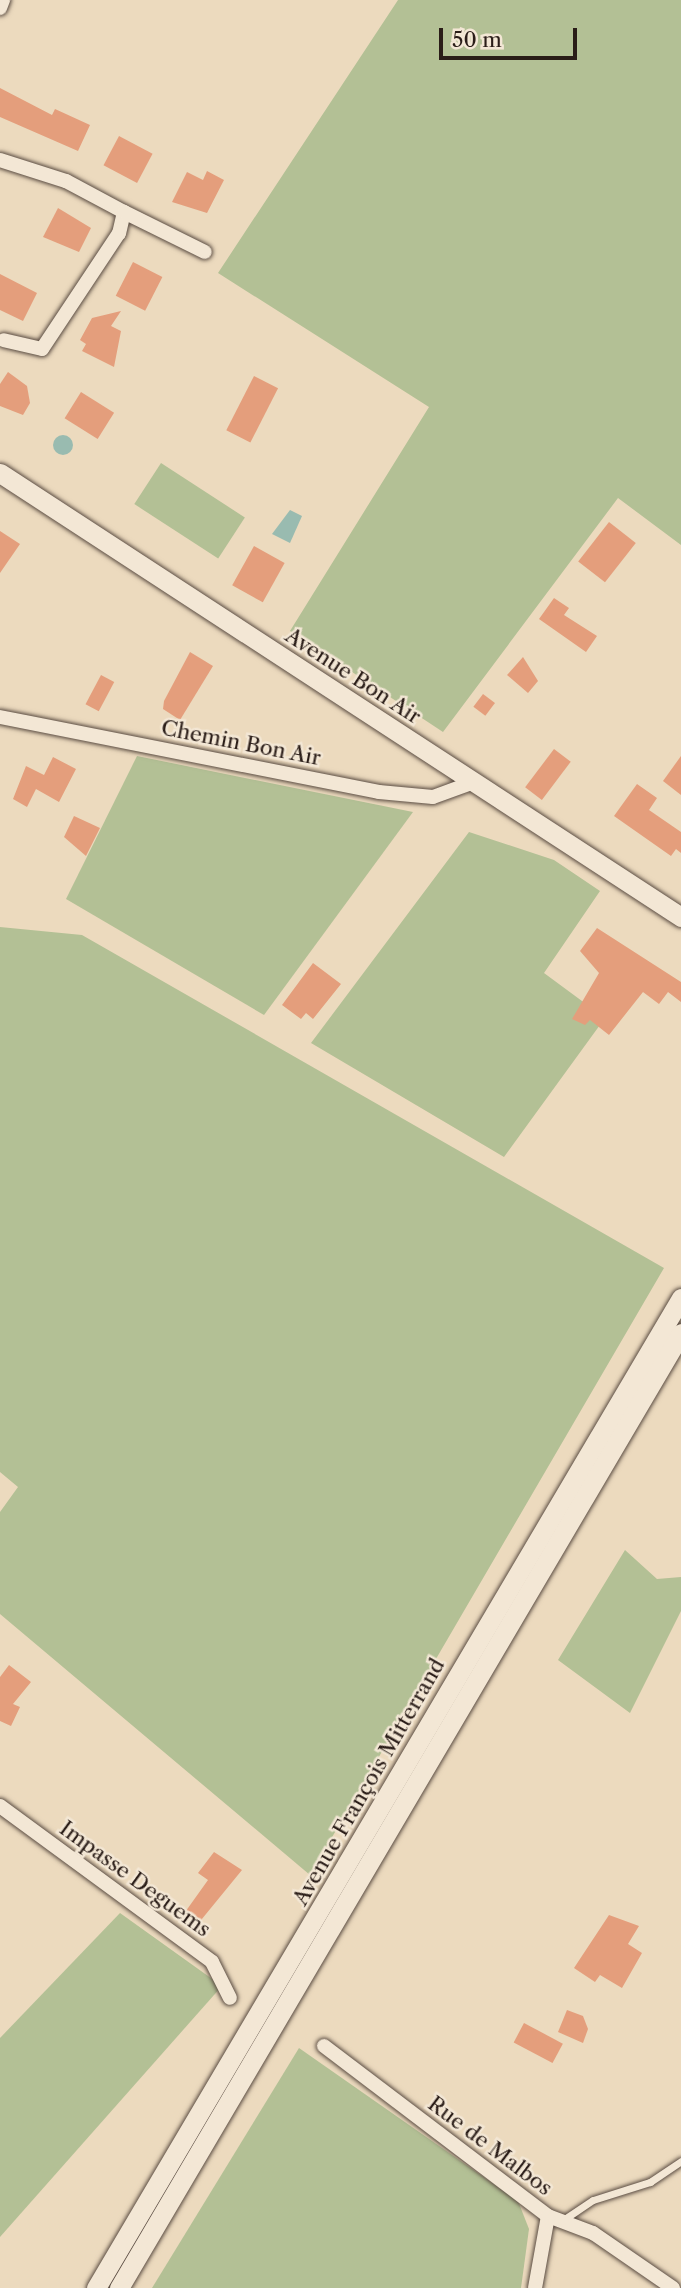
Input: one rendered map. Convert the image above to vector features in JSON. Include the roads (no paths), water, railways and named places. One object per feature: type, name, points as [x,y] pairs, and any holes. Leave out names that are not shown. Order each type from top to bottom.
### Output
[{"type":"main road","name":"Avenue Bon Air","points":[[0,473],[681,917]]},
{"type":"main road","name":"Avenue François Mitterrand","points":[[96,2288],[681,1298]]},
{"type":"main road","name":"Avenue François Mitterrand","points":[[119,2288],[681,1333]]},
{"type":"street","points":[[0,8],[3,0]]},
{"type":"street","points":[[0,160],[66,181],[205,252]]},
{"type":"street","points":[[4,340],[42,349],[118,233],[124,212]]},
{"type":"street","name":"Chemin Bon Air","points":[[0,717],[379,793],[433,797],[474,782]]},
{"type":"street","name":"Impasse Deguems","points":[[0,1806],[212,1962],[230,1998]]},
{"type":"street","name":"Rue de Malbos","points":[[324,2046],[548,2216],[566,2218],[673,2288]]},
{"type":"street","points":[[535,2288],[548,2216]]},
{"type":"lane","points":[[566,2218],[593,2200],[650,2182],[681,2161]]},
{"type":"water","points":[[63,435],[70,438],[73,445],[70,452],[63,455],[56,452],[53,445],[56,438]]},
{"type":"water","points":[[290,510],[302,516],[290,543],[272,534]]}]
